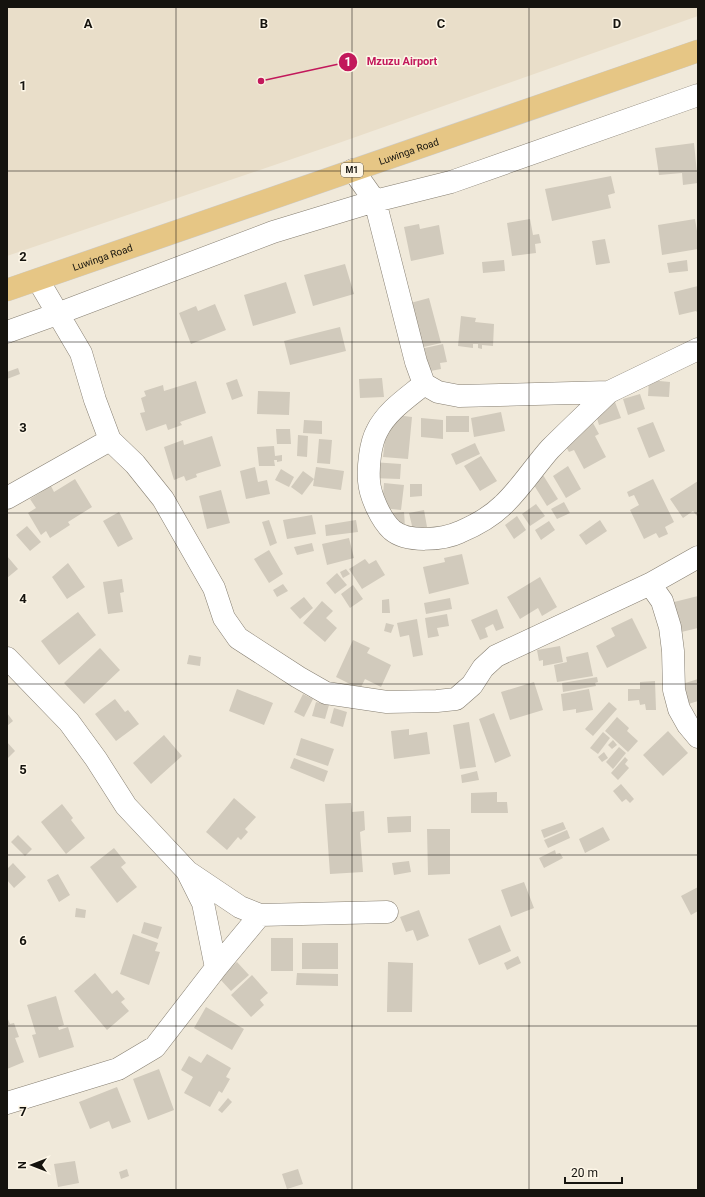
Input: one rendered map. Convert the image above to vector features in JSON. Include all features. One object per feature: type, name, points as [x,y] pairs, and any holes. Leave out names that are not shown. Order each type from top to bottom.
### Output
[{"type":"highway","name":"Luwinga Road","points":[[7,290],[698,51]]},
{"type":"street","points":[[7,332],[273,232],[375,201],[451,182],[698,95]]},
{"type":"street","points":[[353,170],[375,201],[416,362],[424,384],[438,392],[459,396],[609,392]]},
{"type":"street","points":[[38,280],[81,353],[94,400],[110,440],[135,464],[163,499],[214,588],[224,618],[238,638],[298,678],[326,693],[387,702],[438,701],[456,699],[472,685],[483,668],[496,656],[650,584],[698,557]]},
{"type":"street","points":[[424,384],[388,414],[376,432],[370,455],[369,482],[374,503],[384,520],[393,530],[409,537],[432,539],[458,533],[480,522],[503,506],[550,450],[609,392],[698,349]]},
{"type":"street","points":[[7,498],[110,440]]},
{"type":"street","points":[[650,584],[662,601],[670,627],[673,651],[674,690],[679,709],[688,725],[698,737]]},
{"type":"street","points":[[7,658],[69,722],[96,759],[126,806],[187,871],[240,907],[260,915],[387,912]]},
{"type":"street","points":[[187,871],[203,903],[216,968]]},
{"type":"street","points":[[7,1103],[118,1069],[155,1047],[216,968],[260,915]]},
{"type":"shaded area","points":[[7,7],[698,7],[698,16],[333,145],[7,256]]},
{"type":"building","points":[[694,143],[698,183],[683,185],[682,173],[659,175],[655,148]]},
{"type":"building","points":[[611,176],[615,193],[608,195],[611,208],[552,221],[545,189]]},
{"type":"building","points":[[530,219],[533,235],[539,234],[541,243],[535,244],[536,253],[512,256],[507,223]]},
{"type":"building","points":[[695,219],[698,231],[698,249],[662,255],[658,225]]},
{"type":"building","points":[[419,224],[420,229],[439,225],[444,254],[411,261],[404,227]]},
{"type":"building","points":[[605,239],[610,263],[596,265],[592,241]]},
{"type":"building","points":[[504,260],[505,271],[483,273],[482,262]]},
{"type":"building","points":[[687,260],[688,271],[669,273],[667,263]]},
{"type":"building","points":[[345,264],[354,294],[313,306],[304,275]]},
{"type":"building","points":[[286,282],[296,313],[253,326],[244,295]]},
{"type":"building","points":[[698,286],[698,313],[696,311],[679,315],[674,292]]},
{"type":"building","points":[[429,298],[441,343],[415,349],[403,305]]},
{"type":"building","points":[[215,304],[226,330],[191,344],[179,313],[196,306],[198,311]]},
{"type":"building","points":[[461,316],[476,318],[475,322],[494,324],[493,346],[482,345],[482,349],[478,348],[478,344],[473,344],[473,348],[458,346]]},
{"type":"building","points":[[340,327],[346,351],[290,365],[284,341]]},
{"type":"building","points":[[443,344],[447,362],[440,363],[441,369],[425,372],[420,349]]},
{"type":"building","points":[[18,368],[20,374],[7,379],[7,372]]},
{"type":"building","points":[[382,378],[384,397],[360,398],[359,379]]},
{"type":"building","points":[[237,379],[243,396],[232,400],[226,383]]},
{"type":"building","points":[[649,380],[670,382],[669,397],[648,396]]},
{"type":"building","points":[[196,381],[206,413],[180,422],[182,425],[168,430],[166,424],[146,431],[140,413],[145,412],[141,398],[146,396],[144,391],[163,385],[164,391]]},
{"type":"building","points":[[258,391],[290,392],[289,415],[257,414]]},
{"type":"building","points":[[640,394],[645,409],[628,415],[623,399]]},
{"type":"building","points":[[615,402],[621,418],[599,425],[594,408]]},
{"type":"building","points":[[501,412],[505,431],[474,437],[471,418]]},
{"type":"building","points":[[388,414],[412,417],[408,459],[383,457]]},
{"type":"building","points":[[446,416],[469,416],[469,432],[446,432]]},
{"type":"building","points":[[421,418],[443,420],[443,439],[421,437]]},
{"type":"building","points":[[304,420],[322,421],[322,434],[303,433]]},
{"type":"building","points":[[653,422],[665,451],[649,458],[637,428]]},
{"type":"building","points":[[593,423],[599,434],[595,436],[606,457],[584,469],[574,450],[569,452],[562,440]]},
{"type":"building","points":[[276,429],[290,429],[291,444],[277,444]]},
{"type":"building","points":[[298,435],[308,436],[307,457],[297,456]]},
{"type":"building","points":[[212,436],[221,466],[196,474],[197,477],[186,481],[184,476],[174,480],[164,447],[183,440],[184,445]]},
{"type":"building","points":[[319,439],[332,440],[330,464],[317,463]]},
{"type":"building","points":[[475,443],[480,454],[456,465],[451,454]]},
{"type":"building","points":[[274,446],[275,456],[282,455],[282,461],[277,462],[277,460],[274,460],[275,466],[259,466],[257,447]]},
{"type":"building","points":[[481,456],[497,481],[480,491],[464,466]]},
{"type":"building","points":[[372,462],[401,464],[400,479],[371,478]]},
{"type":"building","points":[[568,466],[581,489],[566,498],[553,476]]},
{"type":"building","points":[[255,467],[258,482],[267,480],[270,494],[246,499],[240,471]]},
{"type":"building","points":[[316,467],[344,471],[341,490],[313,486]]},
{"type":"building","points":[[281,469],[294,477],[289,487],[275,480]]},
{"type":"building","points":[[303,471],[314,479],[302,495],[291,487]]},
{"type":"building","points":[[543,475],[558,499],[547,506],[532,482]]},
{"type":"building","points":[[75,479],[92,507],[68,522],[70,525],[50,538],[46,531],[41,535],[28,513],[36,508],[30,499],[51,486],[54,492]]},
{"type":"building","points":[[653,479],[674,522],[665,527],[668,534],[659,538],[656,533],[644,539],[630,510],[639,505],[634,495],[629,497],[627,492]]},
{"type":"building","points":[[698,481],[698,515],[697,516],[693,511],[683,518],[670,499]]},
{"type":"building","points":[[384,483],[404,485],[401,510],[382,508]]},
{"type":"building","points":[[410,484],[422,484],[422,496],[410,497]]},
{"type":"building","points":[[221,490],[230,523],[207,529],[199,496]]},
{"type":"building","points":[[564,502],[570,513],[557,519],[551,509]]},
{"type":"building","points":[[536,504],[545,516],[530,526],[522,514]]},
{"type":"building","points":[[424,510],[427,527],[413,530],[409,513]]},
{"type":"building","points":[[119,512],[133,539],[118,547],[103,521]]},
{"type":"building","points":[[404,512],[405,527],[393,528],[393,513]]},
{"type":"building","points":[[312,515],[316,534],[287,539],[283,520]]},
{"type":"building","points":[[517,516],[526,530],[514,539],[505,525]]},
{"type":"building","points":[[269,520],[277,543],[270,546],[262,522]]},
{"type":"building","points":[[356,520],[358,532],[326,536],[325,525]]},
{"type":"building","points":[[600,520],[607,531],[586,545],[579,535]]},
{"type":"building","points":[[549,521],[555,530],[541,540],[535,530]]},
{"type":"building","points":[[27,526],[41,542],[30,551],[16,535]]},
{"type":"building","points":[[349,538],[354,558],[327,565],[322,544]]},
{"type":"building","points":[[312,543],[314,551],[297,555],[294,547]]},
{"type":"building","points":[[269,550],[283,574],[269,583],[254,559]]},
{"type":"building","points":[[462,554],[469,584],[429,594],[423,567],[445,562],[444,558]]},
{"type":"building","points":[[7,556],[18,569],[7,578]]},
{"type":"building","points":[[365,559],[369,564],[376,560],[385,575],[362,589],[349,569]]},
{"type":"building","points":[[68,563],[85,587],[67,599],[52,577]]},
{"type":"building","points":[[346,569],[350,574],[343,578],[340,572]]},
{"type":"building","points":[[337,573],[347,585],[335,594],[326,583]]},
{"type":"building","points":[[540,577],[557,607],[542,616],[538,608],[520,619],[507,597]]},
{"type":"building","points":[[122,579],[124,592],[120,593],[123,612],[108,614],[103,582]]},
{"type":"building","points":[[283,584],[288,591],[277,597],[273,590]]},
{"type":"building","points":[[353,585],[363,599],[350,608],[341,594]]},
{"type":"building","points":[[698,596],[698,628],[673,634],[666,604]]},
{"type":"building","points":[[304,597],[313,608],[300,619],[290,608]]},
{"type":"building","points":[[450,598],[452,609],[426,614],[424,603]]},
{"type":"building","points":[[389,599],[390,613],[382,613],[382,600]]},
{"type":"building","points":[[322,601],[333,611],[326,618],[337,628],[325,642],[303,623]]},
{"type":"building","points":[[497,609],[504,628],[496,631],[493,624],[485,628],[488,637],[480,640],[471,620]]},
{"type":"building","points":[[78,612],[96,635],[59,665],[41,641]]},
{"type":"building","points":[[447,614],[449,626],[437,628],[439,636],[428,638],[425,618]]},
{"type":"building","points":[[632,618],[647,648],[607,668],[596,646],[615,636],[611,628]]},
{"type":"building","points":[[417,619],[423,655],[413,657],[409,635],[400,637],[397,623]]},
{"type":"building","points":[[386,623],[394,625],[391,633],[384,631]]},
{"type":"building","points":[[353,640],[370,648],[367,653],[391,665],[381,687],[365,679],[360,689],[336,677]]},
{"type":"building","points":[[560,646],[563,662],[543,666],[543,660],[539,661],[537,650]]},
{"type":"building","points":[[100,648],[120,670],[84,704],[64,683]]},
{"type":"building","points":[[588,652],[593,676],[557,682],[554,665],[567,662],[566,657]]},
{"type":"building","points":[[189,655],[201,657],[200,666],[187,664]]},
{"type":"building","points":[[597,677],[598,682],[595,683],[596,686],[563,692],[562,683]]},
{"type":"building","points":[[698,679],[698,701],[682,706],[676,686]]},
{"type":"building","points":[[655,681],[656,710],[646,710],[645,704],[640,705],[639,700],[628,701],[628,689],[640,689],[640,682]]},
{"type":"building","points":[[534,682],[543,710],[510,720],[501,692]]},
{"type":"building","points":[[237,689],[273,703],[264,725],[229,711]]},
{"type":"building","points":[[589,689],[593,710],[576,713],[576,709],[563,711],[561,694]]},
{"type":"building","points":[[303,694],[313,699],[304,717],[294,712]]},
{"type":"building","points":[[115,699],[125,712],[128,710],[139,724],[116,741],[95,714]]},
{"type":"building","points":[[316,702],[329,705],[325,719],[312,716]]},
{"type":"building","points":[[609,702],[617,709],[593,736],[585,729]]},
{"type":"building","points":[[334,708],[347,712],[343,727],[330,723]]},
{"type":"building","points":[[7,713],[13,721],[7,726]]},
{"type":"building","points":[[494,713],[511,756],[495,763],[479,719]]},
{"type":"building","points":[[617,717],[629,728],[627,731],[638,741],[628,752],[605,731]]},
{"type":"building","points":[[469,722],[476,767],[460,769],[453,725]]},
{"type":"building","points":[[409,729],[409,735],[427,732],[430,754],[394,759],[391,731]]},
{"type":"building","points":[[668,731],[688,753],[663,776],[643,755]]},
{"type":"building","points":[[603,732],[610,738],[598,754],[590,748]]},
{"type":"building","points":[[164,735],[182,756],[151,784],[133,763]]},
{"type":"building","points":[[301,738],[334,749],[328,766],[296,755]]},
{"type":"building","points":[[613,740],[617,745],[612,749],[608,745]]},
{"type":"building","points":[[7,742],[15,751],[7,759]]},
{"type":"building","points":[[619,747],[626,753],[613,769],[606,762]]},
{"type":"building","points":[[604,752],[608,758],[602,762],[598,757]]},
{"type":"building","points":[[625,757],[628,760],[625,764],[629,768],[618,780],[611,773]]},
{"type":"building","points":[[294,758],[328,771],[324,782],[290,768]]},
{"type":"building","points":[[477,771],[479,780],[462,783],[461,775]]},
{"type":"building","points":[[621,784],[634,799],[630,803],[626,799],[622,802],[613,791]]},
{"type":"building","points":[[497,792],[497,802],[507,802],[508,813],[471,813],[471,793]]},
{"type":"building","points":[[234,798],[256,817],[245,829],[248,832],[241,840],[238,837],[227,850],[206,832]]},
{"type":"building","points":[[351,803],[352,812],[364,811],[365,830],[360,832],[363,872],[330,874],[325,804]]},
{"type":"building","points":[[62,804],[73,818],[71,820],[85,838],[66,854],[41,822]]},
{"type":"building","points":[[411,816],[411,832],[388,833],[387,817]]},
{"type":"building","points":[[563,822],[566,829],[544,838],[541,830]]},
{"type":"building","points":[[603,827],[610,840],[585,853],[579,839]]},
{"type":"building","points":[[427,829],[450,829],[450,874],[428,875]]},
{"type":"building","points":[[567,830],[570,838],[548,848],[544,840]]},
{"type":"building","points":[[18,835],[32,849],[25,856],[11,842]]},
{"type":"building","points":[[114,848],[126,863],[121,867],[137,887],[117,903],[90,867]]},
{"type":"building","points":[[555,850],[556,854],[560,853],[563,858],[544,868],[539,858]]},
{"type":"building","points":[[409,861],[411,872],[394,875],[392,863]]},
{"type":"building","points":[[13,863],[26,877],[14,888],[7,880],[7,869]]},
{"type":"building","points":[[58,874],[70,895],[59,902],[47,880]]},
{"type":"building","points":[[524,882],[534,908],[511,917],[501,890]]},
{"type":"building","points":[[698,887],[698,911],[691,915],[681,896]]},
{"type":"building","points":[[76,908],[86,910],[85,918],[75,917]]},
{"type":"building","points":[[419,910],[429,936],[417,941],[413,930],[406,932],[400,917]]},
{"type":"building","points":[[144,922],[162,927],[158,939],[141,933]]},
{"type":"building","points":[[500,925],[511,951],[479,965],[468,939]]},
{"type":"building","points":[[133,934],[158,943],[155,951],[160,952],[149,985],[120,974]]},
{"type":"building","points":[[271,938],[293,938],[293,971],[271,971]]},
{"type":"building","points":[[302,943],[338,943],[338,969],[302,969]]},
{"type":"building","points":[[518,956],[521,963],[507,970],[504,963]]},
{"type":"building","points":[[237,962],[249,975],[231,991],[219,978]]},
{"type":"building","points":[[388,962],[413,963],[412,1012],[387,1012]]},
{"type":"building","points":[[95,973],[112,994],[117,990],[125,999],[121,1002],[129,1011],[107,1030],[74,991]]},
{"type":"building","points":[[297,973],[338,974],[338,986],[296,985]]},
{"type":"building","points":[[252,975],[268,993],[260,1000],[264,1005],[251,1017],[231,995]]},
{"type":"building","points":[[56,996],[64,1025],[58,1027],[59,1030],[68,1027],[74,1047],[39,1058],[32,1035],[36,1034],[27,1005]]},
{"type":"building","points":[[206,1007],[244,1029],[232,1050],[194,1028]]},
{"type":"building","points":[[7,1017],[10,1024],[14,1023],[19,1037],[15,1038],[24,1062],[7,1069]]},
{"type":"building","points":[[207,1054],[231,1068],[226,1077],[230,1079],[222,1093],[219,1091],[210,1107],[184,1093],[193,1077],[181,1070],[189,1056],[201,1063]]},
{"type":"building","points":[[159,1069],[174,1110],[148,1120],[133,1079]]},
{"type":"building","points":[[117,1087],[131,1122],[112,1129],[109,1121],[90,1129],[79,1102]]},
{"type":"building","points":[[228,1098],[232,1102],[222,1113],[218,1110]]},
{"type":"building","points":[[75,1161],[79,1183],[58,1187],[54,1164]]},
{"type":"building","points":[[127,1169],[129,1176],[121,1179],[119,1172]]},
{"type":"building","points":[[298,1169],[303,1184],[287,1189],[282,1174]]},
{"type":"place","name":"Mzuzu Airport","points":[[261,81]]}]
